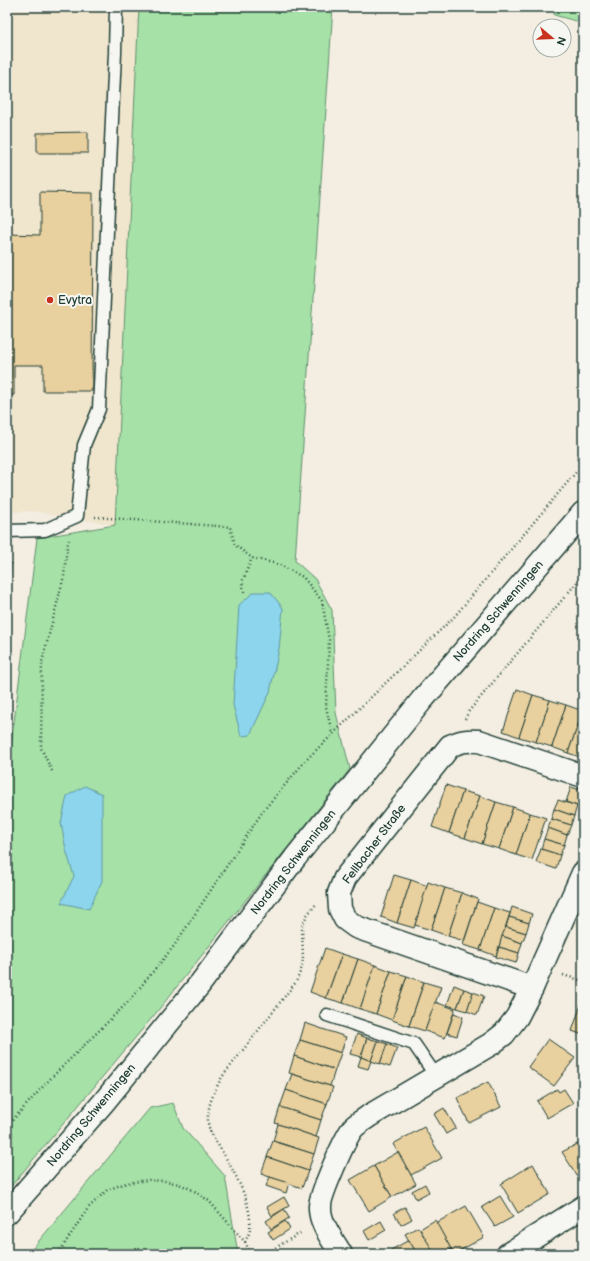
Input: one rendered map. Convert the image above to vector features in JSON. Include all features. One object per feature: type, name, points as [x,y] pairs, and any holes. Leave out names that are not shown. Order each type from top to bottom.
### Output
[{"type":"street","name":"Nordring Schwenningen","points":[[7,1214],[102,1103],[200,984],[295,858],[422,700],[583,513]]},
{"type":"street","points":[[459,742],[467,740],[479,741],[583,776]]},
{"type":"street","name":"Fellbacher Straße","points":[[459,742],[450,746],[350,872],[339,892],[340,909],[345,919],[356,927],[532,988]]},
{"type":"street","points":[[341,1254],[322,1221],[320,1206],[322,1194],[347,1138],[354,1127],[369,1116],[491,1044],[504,1034],[517,1017],[532,988],[583,873]]},
{"type":"street","points":[[508,1254],[583,1207]]},
{"type":"lane","points":[[7,531],[45,530],[77,516],[84,445],[99,409],[116,52],[116,7]]},
{"type":"lane","points":[[327,1015],[414,1044],[436,1076]]},
{"type":"path","points":[[7,1126],[51,1078],[129,1001],[139,989],[174,946],[263,811],[306,760],[454,617],[583,464]]},
{"type":"path","points":[[52,771],[41,748],[42,662],[64,576],[67,547],[77,516],[230,527],[235,546],[252,558],[278,564],[303,577],[322,601],[329,640],[326,707],[332,734]]},
{"type":"path","points":[[244,592],[242,582],[252,558]]},
{"type":"path","points":[[459,742],[461,726],[469,711],[583,575]]},
{"type":"path","points":[[245,1242],[250,1229],[250,1215],[246,1200],[228,1162],[211,1133],[208,1121],[209,1108],[214,1092],[222,1077],[296,982],[301,970],[303,958],[302,926],[307,915],[325,894],[339,892]]},
{"type":"path","points":[[58,1254],[88,1208],[107,1190],[126,1183],[149,1180],[166,1181],[193,1190],[209,1201],[245,1242],[251,1254],[256,1254]]},
{"type":"path","points":[[265,1254],[322,1221]]},
{"type":"shaded area","points":[[7,7],[139,7],[115,525],[32,511],[7,512]]},
{"type":"green space","points":[[139,7],[333,7],[295,561],[315,579],[332,610],[336,713],[350,769],[156,1013],[7,1191],[7,778],[37,538],[115,525]]},
{"type":"green space","points":[[555,7],[583,7],[583,23],[572,20],[572,18],[554,15]]},
{"type":"green space","points":[[173,1103],[183,1128],[225,1176],[238,1254],[28,1254],[150,1108]]},
{"type":"water","points":[[254,592],[270,592],[283,608],[279,649],[270,692],[250,735],[241,736],[233,705],[239,605]]},
{"type":"water","points":[[85,786],[102,794],[102,881],[89,909],[61,903],[74,876],[66,850],[61,823],[67,796]]},
{"type":"building","points":[[88,132],[88,153],[37,153],[37,133]]},
{"type":"building","name":"Evytra","points":[[40,192],[93,193],[92,391],[43,391],[43,365],[14,365],[14,395],[7,395],[7,234],[40,235]]},
{"type":"building","points":[[7,563],[11,563],[7,607]]},
{"type":"building","points":[[517,689],[533,695],[519,737],[503,731]]},
{"type":"building","points":[[533,695],[550,700],[536,742],[519,737]]},
{"type":"building","points":[[550,700],[566,705],[552,747],[536,742]]},
{"type":"building","points":[[566,705],[583,711],[568,753],[552,747]]},
{"type":"building","points":[[583,711],[583,758],[568,753]]},
{"type":"building","points":[[446,785],[463,791],[449,833],[432,827]]},
{"type":"building","points":[[571,787],[583,791],[583,808],[566,802]]},
{"type":"building","points":[[463,791],[480,796],[465,838],[449,833]]},
{"type":"building","points":[[480,796],[496,802],[482,844],[465,838]]},
{"type":"building","points":[[558,800],[577,806],[574,816],[554,809]]},
{"type":"building","points":[[496,802],[513,807],[499,849],[482,844]]},
{"type":"building","points":[[513,807],[530,813],[516,855],[499,849]]},
{"type":"building","points":[[554,809],[574,816],[571,825],[551,819]]},
{"type":"building","points":[[530,813],[546,818],[532,860],[516,855]]},
{"type":"building","points":[[551,819],[571,825],[567,835],[548,828]]},
{"type":"building","points":[[548,828],[567,835],[564,845],[544,839]]},
{"type":"building","points":[[544,839],[564,845],[560,855],[541,849]]},
{"type":"building","points":[[541,849],[560,855],[556,869],[536,862]]},
{"type":"building","points":[[394,875],[411,880],[397,923],[381,917]]},
{"type":"building","points":[[411,880],[428,886],[414,928],[397,923]]},
{"type":"building","points":[[428,882],[445,888],[431,930],[415,925]]},
{"type":"building","points":[[445,888],[462,893],[448,936],[431,930]]},
{"type":"building","points":[[462,893],[478,899],[464,941],[448,936]]},
{"type":"building","points":[[477,902],[494,908],[480,950],[463,945]]},
{"type":"building","points":[[512,907],[532,914],[529,923],[509,917]]},
{"type":"building","points":[[494,908],[510,913],[496,956],[480,950]]},
{"type":"building","points":[[509,917],[529,923],[526,933],[506,927]]},
{"type":"building","points":[[506,927],[526,933],[522,943],[502,936]]},
{"type":"building","points":[[502,936],[522,943],[519,953],[499,947]]},
{"type":"building","points":[[499,947],[519,953],[516,963],[496,957]]},
{"type":"building","points":[[325,948],[342,954],[326,998],[310,992]]},
{"type":"building","points":[[342,954],[358,959],[343,1003],[326,998]]},
{"type":"building","points":[[358,959],[375,965],[360,1009],[343,1003]]},
{"type":"building","points":[[375,965],[391,971],[376,1014],[360,1009]]},
{"type":"building","points":[[391,971],[407,976],[392,1020],[376,1014]]},
{"type":"building","points":[[407,976],[424,982],[409,1026],[392,1020]]},
{"type":"building","points":[[424,982],[441,987],[425,1031],[409,1026]]},
{"type":"building","points":[[454,985],[464,989],[457,1008],[447,1005]]},
{"type":"building","points":[[464,989],[473,992],[467,1011],[457,1008]]},
{"type":"building","points":[[473,992],[484,996],[477,1015],[467,1011]]},
{"type":"building","points":[[435,1002],[455,1009],[445,1038],[425,1031]]},
{"type":"building","points":[[583,1002],[583,1035],[572,1031]]},
{"type":"building","points":[[454,1013],[463,1017],[457,1036],[447,1033]]},
{"type":"building","points":[[305,1023],[346,1037],[341,1053],[300,1040]]},
{"type":"building","points":[[357,1034],[367,1038],[361,1057],[350,1054]]},
{"type":"building","points":[[367,1038],[378,1041],[371,1061],[361,1057]]},
{"type":"building","points":[[548,1039],[575,1058],[554,1086],[528,1067]]},
{"type":"building","points":[[300,1040],[341,1053],[335,1070],[294,1056]]},
{"type":"building","points":[[378,1041],[387,1044],[380,1064],[371,1061]]},
{"type":"building","points":[[387,1044],[397,1048],[390,1067],[380,1064]]},
{"type":"building","points":[[294,1056],[335,1070],[330,1086],[289,1073]]},
{"type":"building","points":[[361,1057],[371,1061],[368,1069],[358,1066]]},
{"type":"building","points":[[292,1074],[333,1087],[327,1104],[286,1090]]},
{"type":"building","points":[[488,1082],[501,1107],[469,1123],[457,1098]]},
{"type":"building","points":[[557,1089],[559,1092],[564,1089],[573,1103],[547,1118],[537,1101]]},
{"type":"building","points":[[286,1090],[327,1104],[321,1120],[280,1107]]},
{"type":"building","points":[[280,1107],[321,1120],[316,1137],[275,1123]]},
{"type":"building","points":[[444,1108],[456,1128],[446,1134],[434,1114]]},
{"type":"building","points":[[278,1124],[319,1138],[314,1154],[273,1141]]},
{"type":"building","points":[[424,1127],[442,1158],[411,1175],[393,1144]]},
{"type":"building","points":[[273,1141],[314,1154],[308,1171],[267,1157]]},
{"type":"building","points":[[583,1141],[583,1185],[562,1152]]},
{"type":"building","points":[[398,1152],[416,1184],[392,1197],[374,1166]]},
{"type":"building","points":[[267,1157],[308,1171],[302,1188],[261,1174]]},
{"type":"building","points":[[533,1164],[550,1194],[518,1213],[501,1184]]},
{"type":"building","points":[[374,1166],[392,1197],[369,1211],[350,1180]]},
{"type":"building","points":[[270,1177],[289,1183],[286,1193],[266,1186]]},
{"type":"building","points":[[425,1184],[429,1192],[416,1199],[412,1191]]},
{"type":"building","points":[[500,1196],[513,1217],[495,1227],[482,1207]]},
{"type":"building","points":[[284,1197],[289,1206],[272,1216],[267,1207]]},
{"type":"building","points":[[466,1206],[484,1237],[454,1254],[436,1223]]},
{"type":"building","points":[[405,1207],[412,1219],[401,1225],[394,1213]]},
{"type":"building","points":[[284,1209],[289,1218],[271,1229],[266,1221]]},
{"type":"building","points":[[435,1220],[451,1249],[443,1254],[434,1254],[420,1229]]},
{"type":"building","points":[[285,1221],[290,1229],[273,1240],[268,1232]]},
{"type":"building","points":[[381,1221],[386,1230],[369,1240],[364,1231]]},
{"type":"building","points":[[418,1227],[432,1249],[424,1254],[417,1254],[405,1234]]},
{"type":"building","points":[[409,1240],[417,1254],[384,1254]]},
{"type":"place","name":"Evytra","points":[[50,300]]}]
